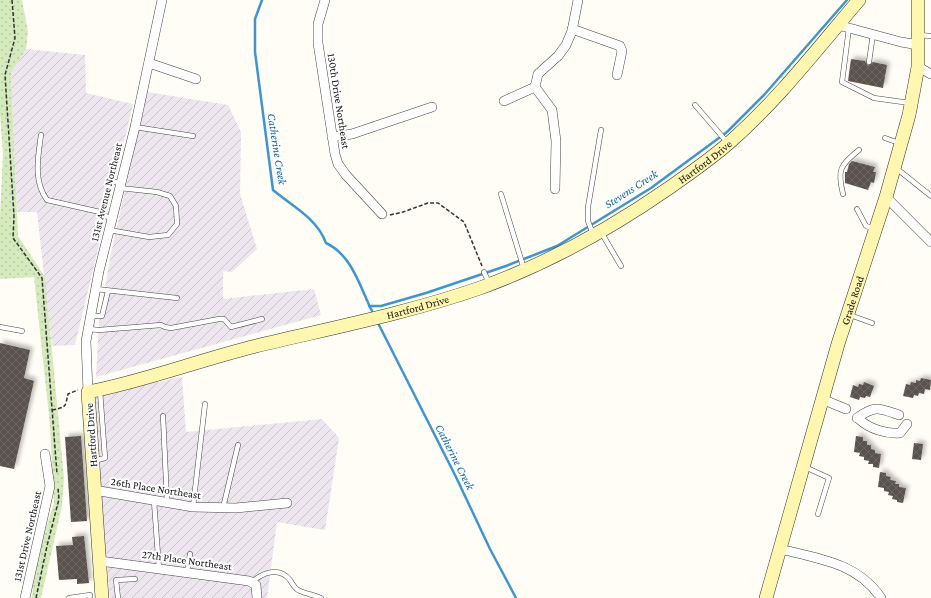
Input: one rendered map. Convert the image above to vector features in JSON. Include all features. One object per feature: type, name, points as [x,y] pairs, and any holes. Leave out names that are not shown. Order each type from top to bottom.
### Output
[{"type":"main road","name":"Hartford Drive","points":[[102,598],[92,461],[92,390],[156,376],[237,351],[413,308],[524,268],[596,233],[630,215],[699,167],[724,139],[752,122],[801,69],[844,26],[858,0]]},
{"type":"main road","name":"Grade Road","points":[[766,598],[803,466],[824,400],[848,314],[886,196],[912,103],[914,75],[923,39],[918,0]]},
{"type":"street","name":"131st Avenue Northeast","points":[[92,390],[86,341],[88,328],[109,230],[135,127],[162,0]]},
{"type":"street","name":"130th Drive Northeast","points":[[325,0],[318,24],[318,43],[335,154],[346,175],[382,214]]},
{"type":"street","points":[[555,189],[556,142],[552,110],[535,87],[538,74],[558,56],[566,45],[572,29],[578,0]]},
{"type":"street","points":[[844,26],[873,34],[923,39]]},
{"type":"street","points":[[572,29],[620,46],[622,51],[617,75]]},
{"type":"street","points":[[149,63],[196,79]]},
{"type":"street","points":[[914,75],[931,74]]},
{"type":"street","points":[[504,101],[535,87]]},
{"type":"street","points":[[332,137],[352,134],[432,107]]},
{"type":"street","points":[[886,196],[931,242]]},
{"type":"street","points":[[824,400],[846,409]]},
{"type":"street","points":[[899,415],[876,408],[869,409],[859,419],[866,426],[891,434],[900,433],[907,424]]},
{"type":"street","name":"131st Drive Northeast","points":[[25,598],[50,486],[45,454]]},
{"type":"street","name":"26th Place Northeast","points":[[94,490],[193,507],[223,508],[287,503]]},
{"type":"street","points":[[780,549],[814,557],[855,571],[869,583],[880,598]]},
{"type":"street","name":"27th Place Northeast","points":[[100,561],[252,582]]},
{"type":"street","points":[[252,582],[256,585],[256,598]]},
{"type":"lane","points":[[844,26],[842,82],[874,98],[912,103]]},
{"type":"lane","points":[[869,62],[873,34]]},
{"type":"lane","points":[[695,105],[724,139]]},
{"type":"lane","points":[[135,127],[193,136]]},
{"type":"lane","points":[[601,130],[588,207],[589,224],[621,266]]},
{"type":"lane","points":[[41,135],[38,163],[38,184],[47,200],[100,212],[112,220]]},
{"type":"lane","points":[[885,138],[901,143]]},
{"type":"lane","points":[[843,194],[839,177],[845,162],[859,150]]},
{"type":"lane","points":[[894,167],[931,196]]},
{"type":"lane","points":[[108,181],[121,186],[170,196],[176,206],[176,224],[168,235],[149,237],[109,230]]},
{"type":"lane","points":[[501,194],[524,268]]},
{"type":"lane","points":[[857,209],[866,226],[875,229]]},
{"type":"lane","points":[[484,272],[488,281]]},
{"type":"lane","points":[[96,289],[177,298]]},
{"type":"lane","points":[[91,316],[100,318],[102,316],[108,291]]},
{"type":"lane","points":[[848,314],[872,323]]},
{"type":"lane","points":[[88,328],[99,330],[160,325],[165,328],[171,328],[220,319],[224,319],[231,326],[262,319]]},
{"type":"lane","points":[[0,327],[22,331]]},
{"type":"lane","points":[[193,507],[205,404]]},
{"type":"lane","points":[[163,416],[168,502]]},
{"type":"lane","points":[[223,508],[238,445]]},
{"type":"lane","points":[[803,466],[829,478],[818,514]]},
{"type":"lane","points":[[154,500],[159,569]]},
{"type":"lane","points":[[187,572],[190,554]]},
{"type":"lane","points":[[252,582],[260,575],[269,572],[280,573],[300,591],[321,598]]},
{"type":"lane","points":[[118,598],[116,580],[135,579]]},
{"type":"lane","points":[[69,598],[90,595],[90,598]]},
{"type":"path","points":[[12,0],[15,38],[5,74],[14,216],[13,238],[42,278],[57,477]]},
{"type":"path","points":[[382,214],[396,214],[428,203],[438,203],[459,217],[466,226],[484,272]]},
{"type":"path","points":[[52,410],[64,408],[68,394],[72,390],[92,390]]},
{"type":"path","points":[[36,598],[45,552],[59,500],[58,484]]},
{"type":"shaded area","points":[[26,49],[85,55],[86,93],[133,104],[75,345],[52,346],[37,212],[17,212],[11,73]]},
{"type":"shaded area","points":[[147,92],[228,105],[241,132],[240,194],[257,249],[232,272],[223,271],[223,299],[314,289],[321,315],[96,377],[99,322],[111,253]]},
{"type":"shaded area","points":[[182,377],[186,432],[322,419],[339,438],[325,530],[277,522],[267,598],[110,598],[92,396]]},
{"type":"green space","points":[[0,0],[22,0],[28,32],[26,49],[11,73],[18,236],[45,277],[64,478],[62,506],[41,598],[32,598],[33,585],[42,541],[54,503],[50,425],[34,277],[0,279],[0,218],[3,153],[0,114]]},
{"type":"building","points":[[851,59],[865,61],[868,66],[873,62],[887,65],[883,88],[848,81]]},
{"type":"building","points":[[852,161],[875,167],[873,172],[876,172],[874,183],[871,182],[868,190],[845,183],[845,172],[847,172],[849,164]]},
{"type":"building","points":[[0,343],[30,350],[24,378],[34,381],[14,469],[0,466]]},
{"type":"building","points":[[921,378],[931,380],[930,390],[925,389],[924,394],[919,393],[918,396],[914,395],[913,398],[903,396],[906,384],[910,385],[911,382],[916,383],[916,380],[920,381]]},
{"type":"building","points":[[864,382],[874,386],[870,397],[860,397],[859,400],[850,397],[853,385],[858,387],[859,384],[863,385]]},
{"type":"building","points":[[81,436],[87,521],[71,522],[65,437]]},
{"type":"building","points":[[856,436],[863,437],[863,441],[867,441],[867,445],[871,445],[871,449],[875,450],[875,453],[881,454],[879,468],[873,467],[873,464],[868,464],[869,461],[864,460],[864,457],[859,456],[860,453],[854,452]]},
{"type":"building","points":[[914,443],[923,444],[921,460],[912,459]]},
{"type":"building","points":[[880,472],[886,473],[886,476],[891,477],[890,480],[896,481],[895,484],[899,484],[899,487],[906,488],[903,503],[892,499],[893,496],[888,495],[889,492],[884,491],[884,488],[878,487]]},
{"type":"building","points":[[84,536],[89,583],[77,584],[77,579],[59,580],[56,546],[73,545],[72,537]]},
{"type":"waterway","name":"Catherine Creek","points":[[262,0],[255,19],[255,52],[273,190],[310,219],[317,226],[326,243],[335,248],[349,263],[372,311]]},
{"type":"waterway","name":"Stevens Creek","points":[[369,306],[381,306],[426,293],[506,266],[557,246],[651,188],[727,132],[764,95],[847,0]]},
{"type":"waterway","name":"Catherine Creek","points":[[378,323],[456,477],[490,549],[516,598]]}]
